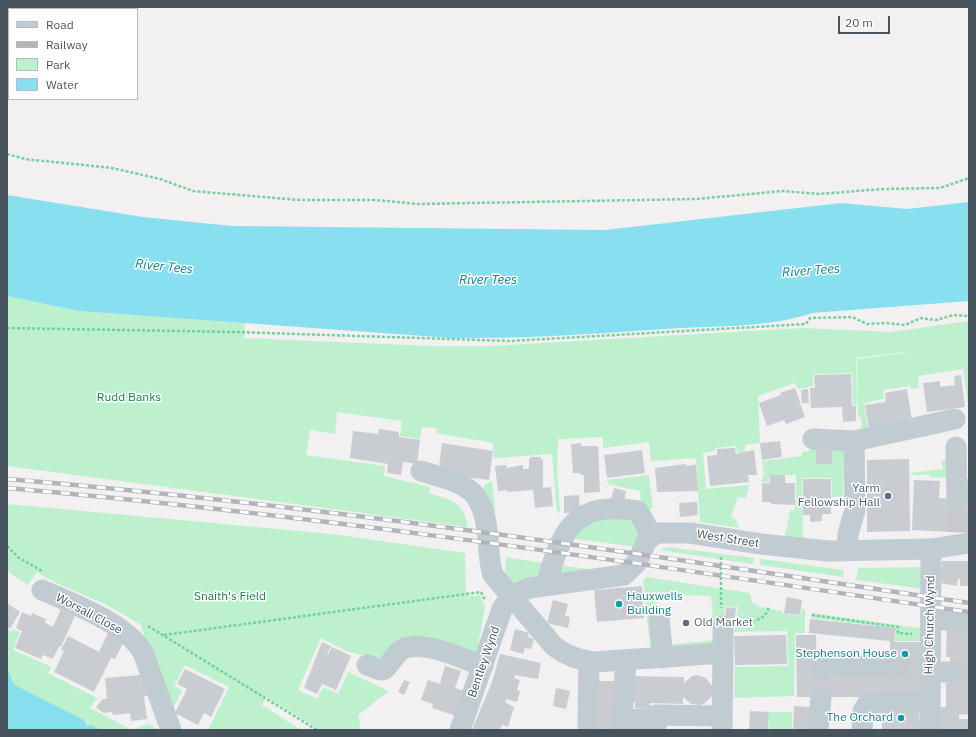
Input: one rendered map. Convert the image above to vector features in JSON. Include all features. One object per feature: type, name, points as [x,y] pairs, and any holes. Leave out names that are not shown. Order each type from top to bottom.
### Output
[{"type":"street","points":[[813,439],[854,441],[956,419]]},
{"type":"street","points":[[847,551],[848,534],[855,510],[854,441]]},
{"type":"street","points":[[956,447],[957,499]]},
{"type":"street","points":[[422,471],[462,486],[477,496],[483,508],[487,522],[493,575],[554,646],[568,655],[589,661],[662,658],[723,653]]},
{"type":"street","points":[[511,596],[529,588],[546,586],[624,575],[634,566],[647,540],[652,536],[638,511],[602,509],[582,515],[572,523],[564,536],[553,562],[546,586]]},
{"type":"street","name":"West Street","points":[[652,536],[657,533],[669,532],[690,533],[804,549],[847,551],[931,549],[961,540]]},
{"type":"street","name":"High Church Wynd","points":[[930,730],[932,670],[931,549]]},
{"type":"street","name":"Worsall Close","points":[[44,581],[89,612],[125,632],[139,645],[171,730]]},
{"type":"street","name":"Bentley Wynd","points":[[460,730],[502,609],[511,596]]},
{"type":"street","points":[[659,618],[662,658]]},
{"type":"street","points":[[931,626],[969,624]]},
{"type":"street","points":[[626,660],[621,725],[667,722],[722,723],[722,626]]},
{"type":"street","points":[[367,665],[382,670],[386,669],[398,651],[414,646],[436,650],[483,666]]},
{"type":"street","points":[[588,725],[589,661]]},
{"type":"street","points":[[822,671],[822,665],[890,666]]},
{"type":"street","points":[[862,730],[863,711],[868,703],[930,701]]},
{"type":"street","points":[[818,730],[818,716],[821,702]]},
{"type":"path","points":[[7,154],[25,159],[112,168],[160,179],[193,190],[212,193],[299,200],[376,200],[417,204],[696,199],[783,191],[819,194],[883,189],[940,188],[969,178]]},
{"type":"path","points":[[7,328],[245,332],[510,341],[806,324],[810,318],[852,317],[867,324],[886,323],[905,325],[921,318],[936,320],[954,315],[969,316]]},
{"type":"path","points":[[722,538],[720,577],[722,626],[763,618],[767,614],[769,606]]},
{"type":"path","points":[[7,546],[28,564],[44,581]]},
{"type":"path","points":[[163,635],[481,592],[486,601],[490,603]]},
{"type":"path","points":[[812,615],[898,626],[898,633],[931,626]]},
{"type":"path","points":[[142,623],[317,730]]},
{"type":"green space","name":"Rudd Banks","points":[[7,296],[78,311],[245,323],[244,338],[431,346],[490,346],[803,328],[891,332],[969,321],[969,411],[963,369],[918,376],[919,388],[911,389],[910,386],[883,390],[884,399],[864,403],[869,433],[861,434],[861,417],[858,417],[857,359],[906,353],[905,352],[856,358],[857,405],[853,405],[852,373],[813,374],[813,386],[798,389],[795,383],[758,396],[760,443],[745,445],[745,452],[737,453],[736,446],[715,448],[715,451],[703,453],[706,489],[749,485],[746,498],[738,497],[731,516],[736,520],[739,528],[700,522],[696,458],[651,461],[649,442],[603,448],[603,437],[558,439],[557,471],[560,512],[557,513],[552,454],[494,458],[493,443],[437,433],[436,428],[422,427],[420,439],[400,436],[402,421],[337,412],[335,434],[310,430],[306,455],[385,466],[384,476],[430,487],[429,493],[450,500],[460,506],[466,518],[468,527],[7,466]]},
{"type":"green space","points":[[810,442],[844,450],[843,497],[832,497],[832,478],[802,478],[803,539],[785,536],[790,510],[794,510],[796,504],[796,475],[770,475],[769,482],[761,482],[764,474],[762,461],[802,456],[802,452],[809,451]]},
{"type":"green space","points":[[941,460],[948,460],[950,478],[930,477],[930,475],[911,475],[911,473],[943,469]]},
{"type":"green space","points":[[649,475],[653,508],[645,510],[641,506],[640,491],[608,484],[607,480]]},
{"type":"green space","points":[[492,481],[496,521],[482,490],[485,485]]},
{"type":"green space","name":"Snaith's Field","points":[[7,504],[332,534],[465,553],[466,591],[470,596],[480,595],[485,607],[476,656],[439,646],[381,661],[344,650],[321,638],[298,690],[317,699],[323,687],[338,694],[348,672],[389,691],[358,715],[361,730],[320,730],[266,697],[262,705],[301,730],[208,730],[229,687],[185,665],[174,686],[182,690],[173,709],[166,705],[141,625],[107,605],[52,581],[37,572],[28,585],[7,571]]},
{"type":"green space","points":[[633,514],[640,533],[636,547],[569,538],[578,524]]},
{"type":"green space","points":[[668,547],[754,558],[753,564],[660,550]]},
{"type":"green space","points":[[506,557],[549,564],[544,582],[511,585],[505,574]]},
{"type":"green space","points":[[761,559],[844,570],[843,577],[760,565]]},
{"type":"green space","points":[[559,565],[595,570],[555,579]]},
{"type":"green space","points":[[925,567],[924,589],[856,580],[858,568]]},
{"type":"green space","points":[[646,577],[750,593],[752,602],[759,607],[782,611],[782,613],[800,616],[802,609],[805,609],[805,633],[795,633],[794,696],[734,698],[735,667],[788,666],[787,631],[734,632],[735,623],[718,621],[717,644],[672,651],[668,645],[715,640],[711,596],[655,594],[659,645],[656,651],[650,646],[643,580]],"holes":[[[725,606],[738,607],[736,619],[724,618]]]},
{"type":"green space","points":[[811,613],[920,628],[920,641],[895,641],[896,628],[811,618]]},
{"type":"green space","points":[[7,629],[11,632],[13,629],[20,632],[13,650],[52,667],[48,673],[97,698],[90,708],[132,730],[101,730],[87,726],[84,720],[15,685],[10,678],[8,670],[9,652],[7,651]]},
{"type":"green space","points":[[769,712],[792,712],[792,730],[769,730]]},
{"type":"green space","points":[[147,724],[160,730],[132,730]]},
{"type":"water","name":"River Tees","points":[[7,195],[143,217],[232,226],[605,230],[841,203],[907,209],[969,202],[969,301],[812,313],[780,321],[747,325],[509,338],[451,338],[78,311],[7,296]]},
{"type":"water","points":[[7,667],[15,685],[84,720],[87,726],[91,725],[101,730],[10,730],[7,727]]},
{"type":"building","points":[[851,374],[852,406],[856,406],[856,421],[843,422],[842,407],[811,408],[810,388],[815,388],[814,375]]},
{"type":"building","points":[[961,375],[965,407],[927,412],[923,383],[940,381],[940,387],[955,385],[954,376]]},
{"type":"building","points":[[795,388],[805,417],[786,424],[784,420],[767,426],[759,403]]},
{"type":"building","points":[[808,389],[809,403],[802,403],[801,390]]},
{"type":"building","points":[[907,389],[912,421],[869,428],[865,405],[886,402],[885,393]]},
{"type":"building","points":[[379,429],[399,432],[399,437],[420,440],[417,464],[403,462],[401,475],[387,473],[388,464],[350,458],[353,431],[378,434]]},
{"type":"building","points":[[780,441],[782,457],[762,460],[760,443]]},
{"type":"building","points":[[442,443],[493,451],[489,480],[458,476],[439,467]]},
{"type":"building","points":[[581,443],[581,446],[598,446],[600,492],[584,493],[584,476],[579,473],[573,473],[571,444]]},
{"type":"building","points":[[735,448],[736,454],[754,450],[757,475],[748,475],[749,482],[710,486],[707,456],[717,455],[717,449]]},
{"type":"building","points":[[816,449],[832,449],[832,464],[816,464]]},
{"type":"building","points":[[642,450],[645,473],[607,478],[604,455]]},
{"type":"building","points":[[531,457],[540,457],[543,460],[543,488],[551,487],[553,506],[535,508],[533,490],[507,492],[507,490],[498,491],[495,466],[506,465],[507,468],[523,465],[523,469],[529,469],[529,460]]},
{"type":"building","name":"Yarm Fellowship Hall","points":[[909,459],[910,531],[867,532],[867,460]]},
{"type":"building","points":[[686,464],[686,466],[696,465],[698,491],[657,492],[655,468]]},
{"type":"building","points":[[770,475],[785,475],[785,483],[795,483],[795,505],[762,502],[762,483],[770,483]]},
{"type":"building","points":[[803,479],[831,479],[831,514],[822,514],[822,521],[810,522],[810,515],[803,515]]},
{"type":"building","points":[[963,479],[969,479],[969,533],[912,530],[914,480],[940,481],[939,498],[963,499]]},
{"type":"building","points":[[614,488],[626,491],[624,502],[611,499]]},
{"type":"building","points":[[579,495],[580,512],[564,513],[564,496]]},
{"type":"building","points":[[697,502],[698,515],[680,517],[679,503]]},
{"type":"building","points":[[942,561],[969,561],[968,586],[960,586],[960,579],[958,579],[957,586],[940,583]]},
{"type":"building","name":"Hauxwells Building","points":[[642,586],[644,618],[597,622],[594,590]]},
{"type":"building","points":[[787,597],[802,600],[800,615],[784,613]]},
{"type":"building","points":[[553,600],[568,604],[565,616],[570,617],[568,628],[547,623]]},
{"type":"building","points":[[7,603],[20,612],[10,629],[7,627]]},
{"type":"building","points":[[726,607],[736,608],[735,618],[725,618]]},
{"type":"building","points":[[61,609],[75,615],[61,647],[59,646],[53,659],[43,655],[41,659],[15,648],[22,631],[16,628],[22,612],[31,616],[32,613],[46,619],[45,623],[53,627]]},
{"type":"building","name":"Stephenson House","points":[[810,619],[896,628],[894,642],[920,642],[920,697],[797,697],[796,635],[816,635],[817,671],[890,671],[890,641],[809,633]]},
{"type":"building","points":[[947,624],[969,625],[969,714],[959,715],[959,719],[969,719],[969,730],[939,730],[939,707],[946,707],[946,683],[949,683],[950,657],[946,657]]},
{"type":"building","points":[[515,629],[529,633],[528,637],[534,639],[531,649],[525,648],[523,654],[510,650]]},
{"type":"building","points":[[109,631],[125,639],[115,659],[111,658],[94,692],[54,672],[64,651],[61,650],[68,636],[99,652]]},
{"type":"building","points":[[786,635],[787,664],[735,665],[734,636]]},
{"type":"building","points":[[322,642],[331,646],[327,655],[332,647],[351,656],[336,690],[322,684],[317,694],[304,688]]},
{"type":"building","points":[[500,654],[541,663],[538,679],[515,675],[514,678],[520,680],[517,690],[520,691],[517,702],[506,699],[505,702],[514,707],[508,727],[502,725],[500,730],[472,730],[492,682]]},
{"type":"building","points":[[445,666],[461,671],[455,688],[464,691],[456,716],[432,708],[433,704],[421,700],[428,680],[440,684]]},
{"type":"building","points":[[185,669],[225,689],[211,717],[204,713],[198,725],[175,713],[187,689],[177,684]]},
{"type":"building","points":[[141,675],[142,682],[146,682],[151,695],[144,696],[147,719],[131,721],[130,713],[113,715],[112,712],[103,713],[96,707],[103,699],[107,699],[105,678]]},
{"type":"building","points":[[697,675],[706,678],[712,686],[712,696],[701,705],[691,704],[683,697],[683,704],[650,703],[650,709],[635,708],[635,702],[629,702],[630,676],[684,677],[684,683],[692,676]]},
{"type":"building","points":[[404,680],[410,682],[404,695],[398,692]]},
{"type":"building","points":[[591,681],[619,681],[614,730],[593,730]]},
{"type":"building","points":[[556,688],[570,691],[566,709],[553,706]]},
{"type":"building","points":[[794,706],[811,707],[811,730],[793,730]]},
{"type":"building","name":"The Orchard","points":[[882,707],[919,707],[920,730],[882,730]]},
{"type":"building","points":[[750,711],[769,712],[768,730],[749,730]]},
{"type":"tunnel","points":[[957,499],[957,532]]},
{"type":"tunnel","points":[[890,667],[920,667]]},
{"type":"tunnel","points":[[950,672],[969,672]]},
{"type":"railway","points":[[7,479],[128,490],[369,517],[729,567],[969,603]]},
{"type":"railway","points":[[7,488],[128,499],[369,527],[609,559],[969,612]]},
{"type":"place","name":"Yarm Fellowship Hall","points":[[888,496]]},
{"type":"place","name":"Hauxwells Building","points":[[619,604]]},
{"type":"place","name":"Old Market","points":[[686,623]]},
{"type":"place","name":"Stephenson House","points":[[905,654]]},
{"type":"place","name":"The Orchard","points":[[901,718]]}]
